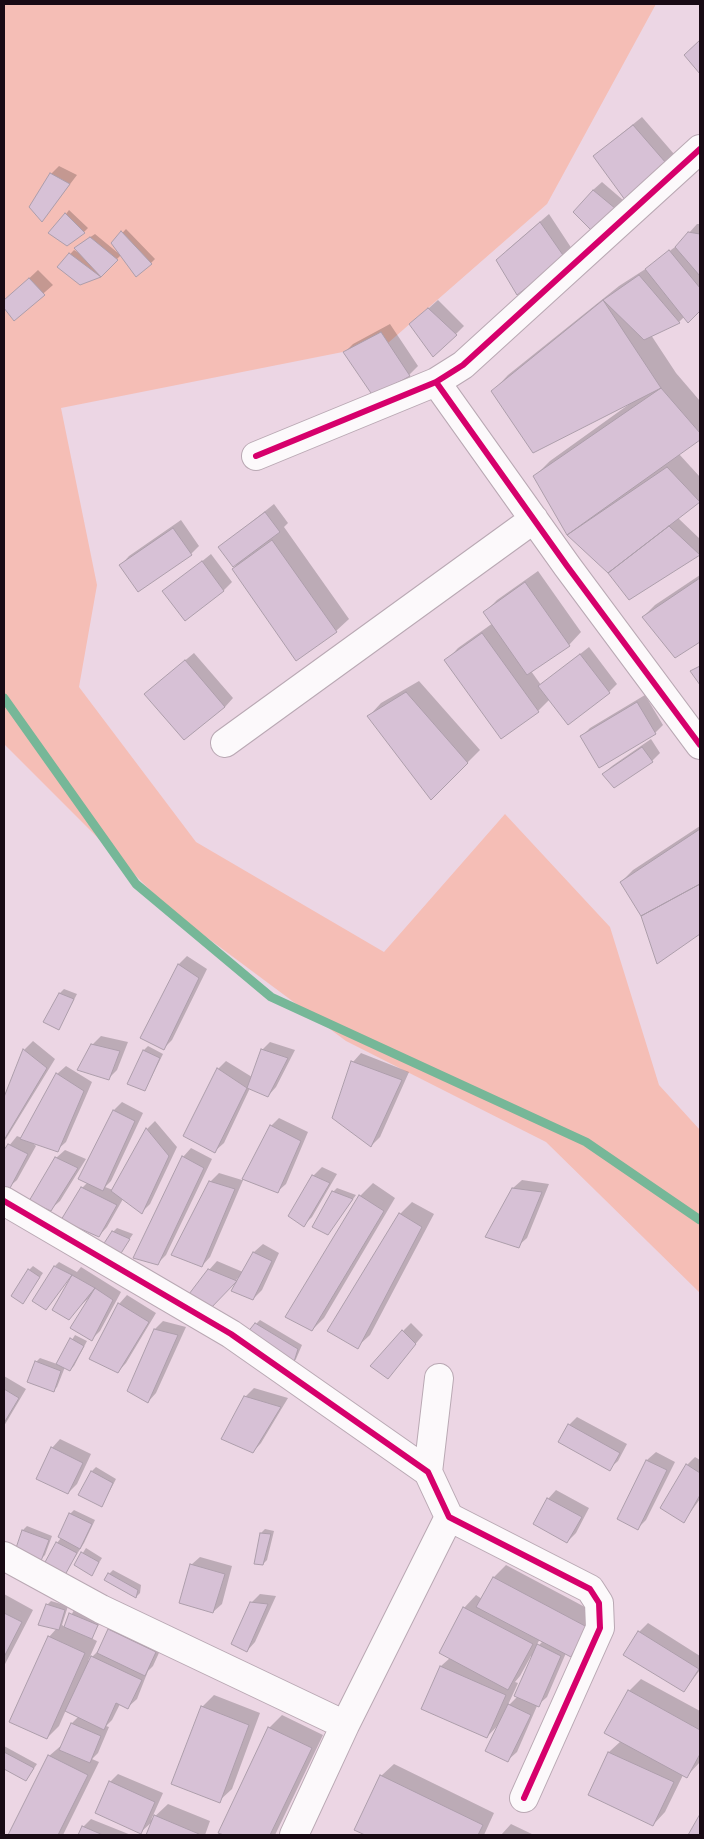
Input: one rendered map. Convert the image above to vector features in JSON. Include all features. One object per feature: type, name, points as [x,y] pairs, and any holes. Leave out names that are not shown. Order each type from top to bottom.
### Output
[{"type":"street","points":[[256,456],[436,382],[463,365],[700,148]]},
{"type":"street","points":[[436,382],[700,745]]},
{"type":"street","points":[[225,743],[534,519]]},
{"type":"street","points":[[4,1201],[231,1334],[428,1472],[449,1517],[590,1589],[599,1603],[600,1628],[524,1798]]},
{"type":"street","points":[[428,1472],[439,1378]]},
{"type":"street","points":[[294,1835],[345,1725],[449,1517]]},
{"type":"street","points":[[4,1556],[101,1609],[345,1725]]},
{"type":"shaded area","points":[[4,4],[656,4],[547,204],[388,343],[61,408],[97,585],[79,687],[196,842],[384,952],[505,814],[610,927],[659,1085],[700,1130],[700,1293],[546,1142],[346,1041],[170,910],[4,744]]},
{"type":"building","points":[[700,40],[700,74],[684,55]]},
{"type":"building","points":[[633,125],[666,163],[628,204],[593,156]]},
{"type":"building","points":[[50,173],[70,184],[42,222],[29,207]]},
{"type":"building","points":[[593,190],[616,209],[594,233],[573,212]]},
{"type":"building","points":[[65,213],[85,233],[67,246],[48,233]]},
{"type":"building","points":[[540,222],[565,258],[517,295],[496,260]]},
{"type":"building","points":[[121,231],[152,264],[136,277],[111,243]]},
{"type":"building","points":[[688,232],[700,234],[700,276],[675,247]]},
{"type":"building","points":[[90,237],[118,260],[101,277],[74,248]]},
{"type":"building","points":[[669,250],[700,288],[700,311],[688,323],[645,269]]},
{"type":"building","points":[[69,253],[101,277],[80,285],[57,267]]},
{"type":"building","points":[[639,275],[680,323],[644,340],[603,300]]},
{"type":"building","points":[[29,278],[45,295],[14,321],[4,308],[4,300]]},
{"type":"building","points":[[603,300],[661,388],[533,453],[491,391]]},
{"type":"building","points":[[428,308],[457,335],[433,357],[409,324]]},
{"type":"building","points":[[381,332],[410,376],[373,396],[343,352]]},
{"type":"building","points":[[661,388],[700,433],[700,440],[567,535],[533,476]]},
{"type":"building","points":[[667,467],[700,502],[608,573],[567,535]]},
{"type":"building","points":[[265,512],[280,532],[233,567],[218,547]]},
{"type":"building","points":[[669,526],[700,555],[629,600],[608,573]]},
{"type":"building","points":[[173,528],[192,555],[138,592],[119,565]]},
{"type":"building","points":[[272,540],[337,632],[296,661],[232,569]]},
{"type":"building","points":[[202,561],[224,591],[185,621],[162,591]]},
{"type":"building","points":[[700,578],[700,642],[675,658],[642,617]]},
{"type":"building","points":[[525,582],[570,646],[527,675],[483,612]]},
{"type":"building","points":[[482,633],[539,712],[501,739],[444,660]]},
{"type":"building","points":[[580,654],[610,693],[568,725],[538,686]]},
{"type":"building","points":[[185,660],[225,707],[184,740],[144,694]]},
{"type":"building","points":[[700,666],[700,685],[690,671]]},
{"type":"building","points":[[406,692],[468,763],[431,800],[367,716]]},
{"type":"building","points":[[637,702],[656,734],[599,768],[580,736]]},
{"type":"building","points":[[642,747],[653,762],[614,788],[602,774]]},
{"type":"building","points":[[700,829],[700,884],[641,916],[620,882]]},
{"type":"building","points":[[700,884],[700,934],[657,964],[641,916]]},
{"type":"building","points":[[178,964],[199,978],[164,1050],[140,1038]]},
{"type":"building","points":[[59,993],[74,999],[59,1030],[43,1022]]},
{"type":"building","points":[[91,1044],[120,1051],[109,1080],[77,1070]]},
{"type":"building","points":[[23,1049],[47,1068],[4,1140],[4,1097]]},
{"type":"building","points":[[261,1049],[288,1058],[268,1097],[247,1088]]},
{"type":"building","points":[[143,1050],[160,1058],[145,1091],[127,1084]]},
{"type":"building","points":[[351,1061],[402,1080],[371,1147],[332,1118]]},
{"type":"building","points":[[217,1068],[247,1088],[215,1153],[183,1136]]},
{"type":"building","points":[[56,1073],[84,1091],[58,1152],[20,1139]]},
{"type":"building","points":[[113,1110],[135,1121],[103,1191],[78,1179]]},
{"type":"building","points":[[270,1125],[301,1141],[278,1193],[242,1179]]},
{"type":"building","points":[[146,1128],[169,1156],[142,1214],[111,1191]]},
{"type":"building","points":[[8,1144],[28,1154],[9,1190],[4,1188],[4,1150]]},
{"type":"building","points":[[182,1156],[204,1168],[158,1265],[133,1258]]},
{"type":"building","points":[[55,1157],[78,1168],[51,1211],[29,1201]]},
{"type":"building","points":[[312,1175],[330,1183],[304,1227],[288,1216]]},
{"type":"building","points":[[209,1181],[235,1189],[202,1267],[171,1255]]},
{"type":"building","points":[[81,1187],[117,1205],[99,1237],[61,1220]]},
{"type":"building","points":[[512,1188],[542,1192],[519,1248],[485,1237]]},
{"type":"building","points":[[332,1191],[353,1199],[328,1235],[312,1227]]},
{"type":"building","points":[[359,1195],[384,1211],[312,1331],[285,1317]]},
{"type":"building","points":[[399,1213],[422,1227],[358,1349],[327,1331]]},
{"type":"building","points":[[112,1231],[130,1239],[118,1258],[101,1248]]},
{"type":"building","points":[[253,1252],[272,1261],[253,1300],[231,1291]]},
{"type":"building","points":[[54,1266],[72,1275],[46,1310],[32,1301]]},
{"type":"building","points":[[28,1269],[40,1277],[23,1304],[11,1296]]},
{"type":"building","points":[[208,1269],[237,1281],[208,1311],[186,1298]]},
{"type":"building","points":[[72,1275],[95,1288],[69,1320],[52,1310]]},
{"type":"building","points":[[95,1288],[113,1300],[92,1341],[70,1328]]},
{"type":"building","points":[[118,1303],[149,1322],[118,1373],[89,1359]]},
{"type":"building","points":[[255,1323],[298,1349],[293,1365],[247,1333]]},
{"type":"building","points":[[154,1329],[178,1335],[148,1403],[127,1391]]},
{"type":"building","points":[[402,1330],[416,1344],[388,1379],[370,1366]]},
{"type":"building","points":[[70,1338],[84,1346],[70,1371],[56,1364]]},
{"type":"building","points":[[35,1361],[61,1371],[54,1392],[27,1382]]},
{"type":"building","points":[[4,1389],[19,1398],[4,1423]]},
{"type":"building","points":[[244,1396],[281,1407],[253,1453],[221,1439]]},
{"type":"building","points":[[568,1424],[620,1453],[610,1471],[558,1442]]},
{"type":"building","points":[[51,1447],[83,1463],[68,1494],[36,1479]]},
{"type":"building","points":[[646,1460],[667,1470],[638,1530],[617,1519]]},
{"type":"building","points":[[686,1464],[700,1473],[700,1495],[684,1523],[660,1508]]},
{"type":"building","points":[[91,1471],[113,1483],[102,1507],[78,1495]]},
{"type":"building","points":[[547,1498],[582,1517],[567,1543],[533,1524]]},
{"type":"building","points":[[69,1513],[92,1524],[80,1549],[58,1537]]},
{"type":"building","points":[[22,1530],[49,1540],[41,1561],[15,1551]]},
{"type":"building","points":[[260,1533],[271,1534],[263,1565],[254,1564]]},
{"type":"building","points":[[56,1542],[77,1553],[65,1575],[44,1564]]},
{"type":"building","points":[[81,1552],[99,1562],[92,1576],[74,1565]]},
{"type":"building","points":[[190,1564],[225,1574],[213,1613],[179,1603]]},
{"type":"building","points":[[108,1573],[138,1590],[136,1598],[104,1580]]},
{"type":"building","points":[[493,1577],[587,1627],[571,1657],[476,1607]]},
{"type":"building","points":[[250,1602],[268,1604],[247,1652],[231,1644]]},
{"type":"building","points":[[46,1604],[65,1610],[59,1630],[38,1625]]},
{"type":"building","points":[[463,1607],[533,1644],[508,1690],[439,1653]]},
{"type":"building","points":[[4,1613],[22,1622],[4,1657]]},
{"type":"building","points":[[69,1613],[98,1625],[92,1639],[64,1627]]},
{"type":"building","points":[[108,1629],[156,1652],[145,1676],[97,1653]]},
{"type":"building","points":[[638,1631],[699,1669],[684,1692],[623,1655]]},
{"type":"building","points":[[48,1636],[85,1653],[47,1739],[9,1722]]},
{"type":"building","points":[[537,1644],[561,1656],[539,1707],[514,1696]]},
{"type":"building","points":[[91,1656],[142,1680],[128,1709],[116,1703],[104,1730],[65,1711]]},
{"type":"building","points":[[440,1666],[506,1695],[487,1738],[421,1709]]},
{"type":"building","points":[[628,1690],[700,1730],[700,1754],[687,1778],[604,1733]]},
{"type":"building","points":[[508,1704],[531,1715],[508,1762],[485,1751]]},
{"type":"building","points":[[201,1706],[249,1725],[220,1803],[171,1784]]},
{"type":"building","points":[[71,1723],[101,1736],[90,1763],[59,1750]]},
{"type":"building","points":[[268,1727],[312,1748],[270,1835],[224,1835],[218,1833]]},
{"type":"building","points":[[4,1752],[34,1768],[26,1781],[4,1769]]},
{"type":"building","points":[[608,1752],[674,1782],[653,1826],[588,1795]]},
{"type":"building","points":[[48,1755],[88,1775],[58,1835],[8,1835]]},
{"type":"building","points":[[380,1775],[483,1825],[478,1835],[365,1835],[354,1830]]},
{"type":"building","points":[[109,1781],[155,1802],[141,1834],[95,1813]]},
{"type":"building","points":[[700,1814],[700,1835],[688,1835]]},
{"type":"building","points":[[154,1815],[199,1834],[146,1835]]},
{"type":"building","points":[[82,1826],[103,1835],[78,1835]]},
{"type":"waterway","points":[[4,698],[136,884],[271,997],[586,1142],[700,1220]]},
{"type":"cycle path","points":[[256,456],[436,382],[463,365],[700,149]]},
{"type":"cycle path","points":[[436,382],[567,566],[700,745]]},
{"type":"cycle path","points":[[4,1201],[231,1334],[428,1472],[449,1517],[590,1589],[599,1603],[600,1628],[524,1798]]}]
